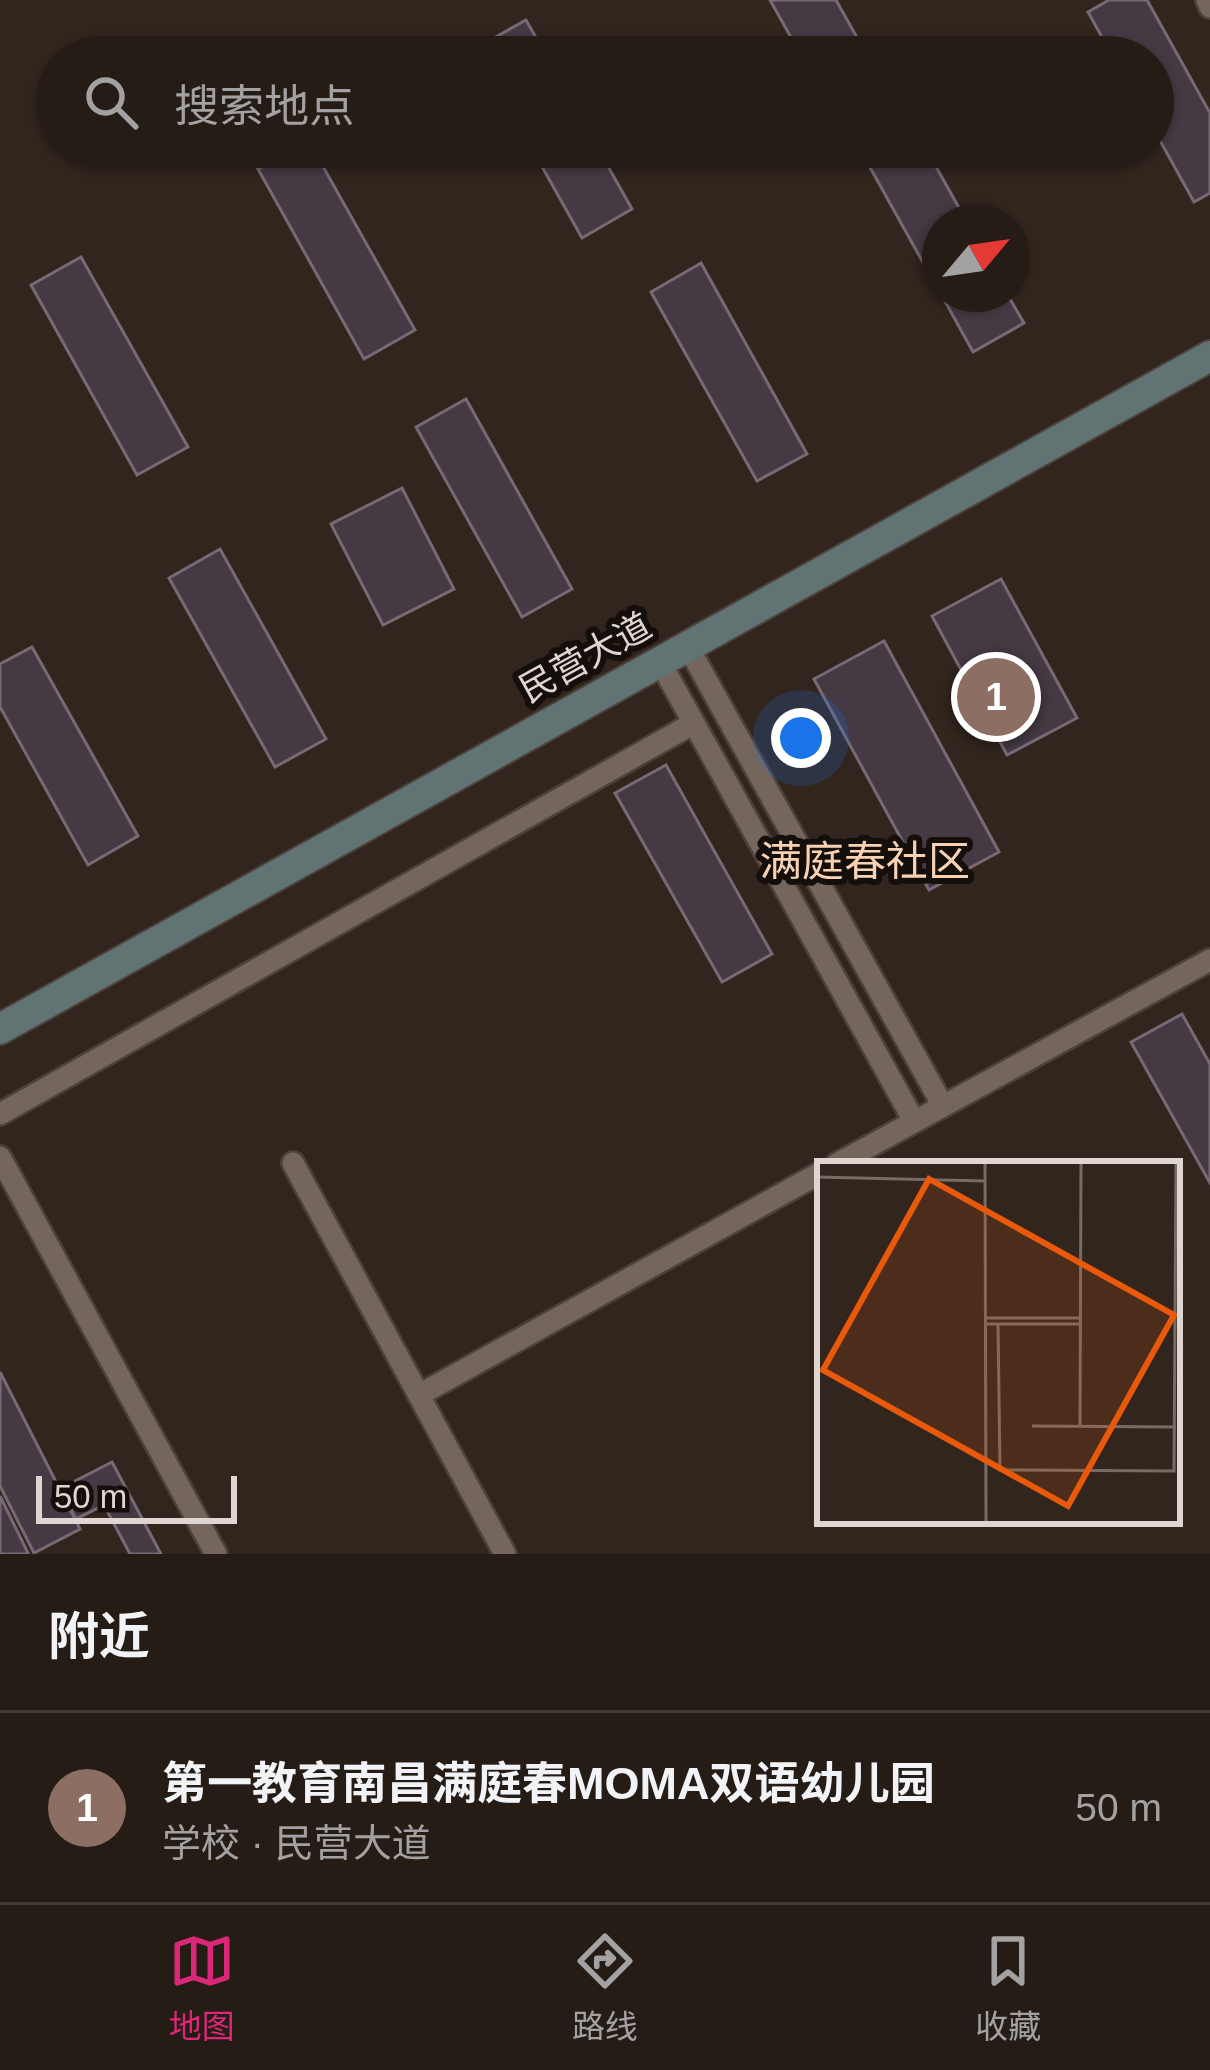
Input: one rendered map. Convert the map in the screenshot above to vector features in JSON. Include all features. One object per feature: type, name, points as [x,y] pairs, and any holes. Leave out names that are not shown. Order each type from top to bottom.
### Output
[{"type":"main road","name":"民营大道","points":[[0,1029],[1210,356]]},
{"type":"street","points":[[687,645],[943,1106]]},
{"type":"street","points":[[659,660],[914,1121]]},
{"type":"street","points":[[0,1114],[694,723]]},
{"type":"street","points":[[842,1161],[1210,960]]},
{"type":"street","points":[[0,1157],[216,1554]]},
{"type":"street","points":[[293,1163],[505,1554]]},
{"type":"street","points":[[419,1395],[817,1175]]},
{"type":"building","points":[[770,0],[836,0],[856,36],[790,36]]},
{"type":"building","points":[[1109,0],[1147,0],[1167,36],[1101,36],[1088,12]]},
{"type":"building","points":[[526,20],[535,36],[497,36]]},
{"type":"building","points":[[1174,48],[1210,113],[1210,193],[1194,202],[1174,166]]},
{"type":"building","points":[[324,168],[415,330],[364,359],[258,169]]},
{"type":"building","points":[[543,168],[609,168],[632,209],[582,238]]},
{"type":"building","points":[[870,168],[937,168],[957,204],[922,204],[922,261]]},
{"type":"building","points":[[81,257],[188,447],[137,475],[31,285]]},
{"type":"building","points":[[701,263],[807,454],[757,481],[651,292]]},
{"type":"building","points":[[951,312],[1018,312],[1024,323],[973,352]]},
{"type":"building","points":[[466,399],[572,589],[522,617],[416,427]]},
{"type":"building","points":[[402,488],[454,589],[383,625],[331,524]]},
{"type":"building","points":[[220,549],[326,739],[275,767],[169,578]]},
{"type":"building","points":[[1001,579],[1077,718],[1007,755],[932,616]]},
{"type":"building","points":[[884,641],[999,852],[929,890],[814,679]]},
{"type":"building","points":[[32,647],[138,836],[88,865],[0,707],[0,664]]},
{"type":"building","points":[[666,765],[772,954],[722,982],[615,793]]},
{"type":"building","points":[[1182,1014],[1210,1064],[1210,1183],[1131,1042]]},
{"type":"building","points":[[0,1372],[80,1529],[34,1553],[0,1486]]},
{"type":"building","points":[[112,1462],[161,1554],[130,1554],[104,1505],[76,1519],[60,1489]]},
{"type":"building","points":[[0,1496],[28,1553],[26,1554],[0,1554]]},
{"type":"place","name":"第一教育南昌满庭春MOMA双语幼儿园","points":[[996,697]]},
{"type":"district","name":"满庭春社区","points":[[865,861]]}]
